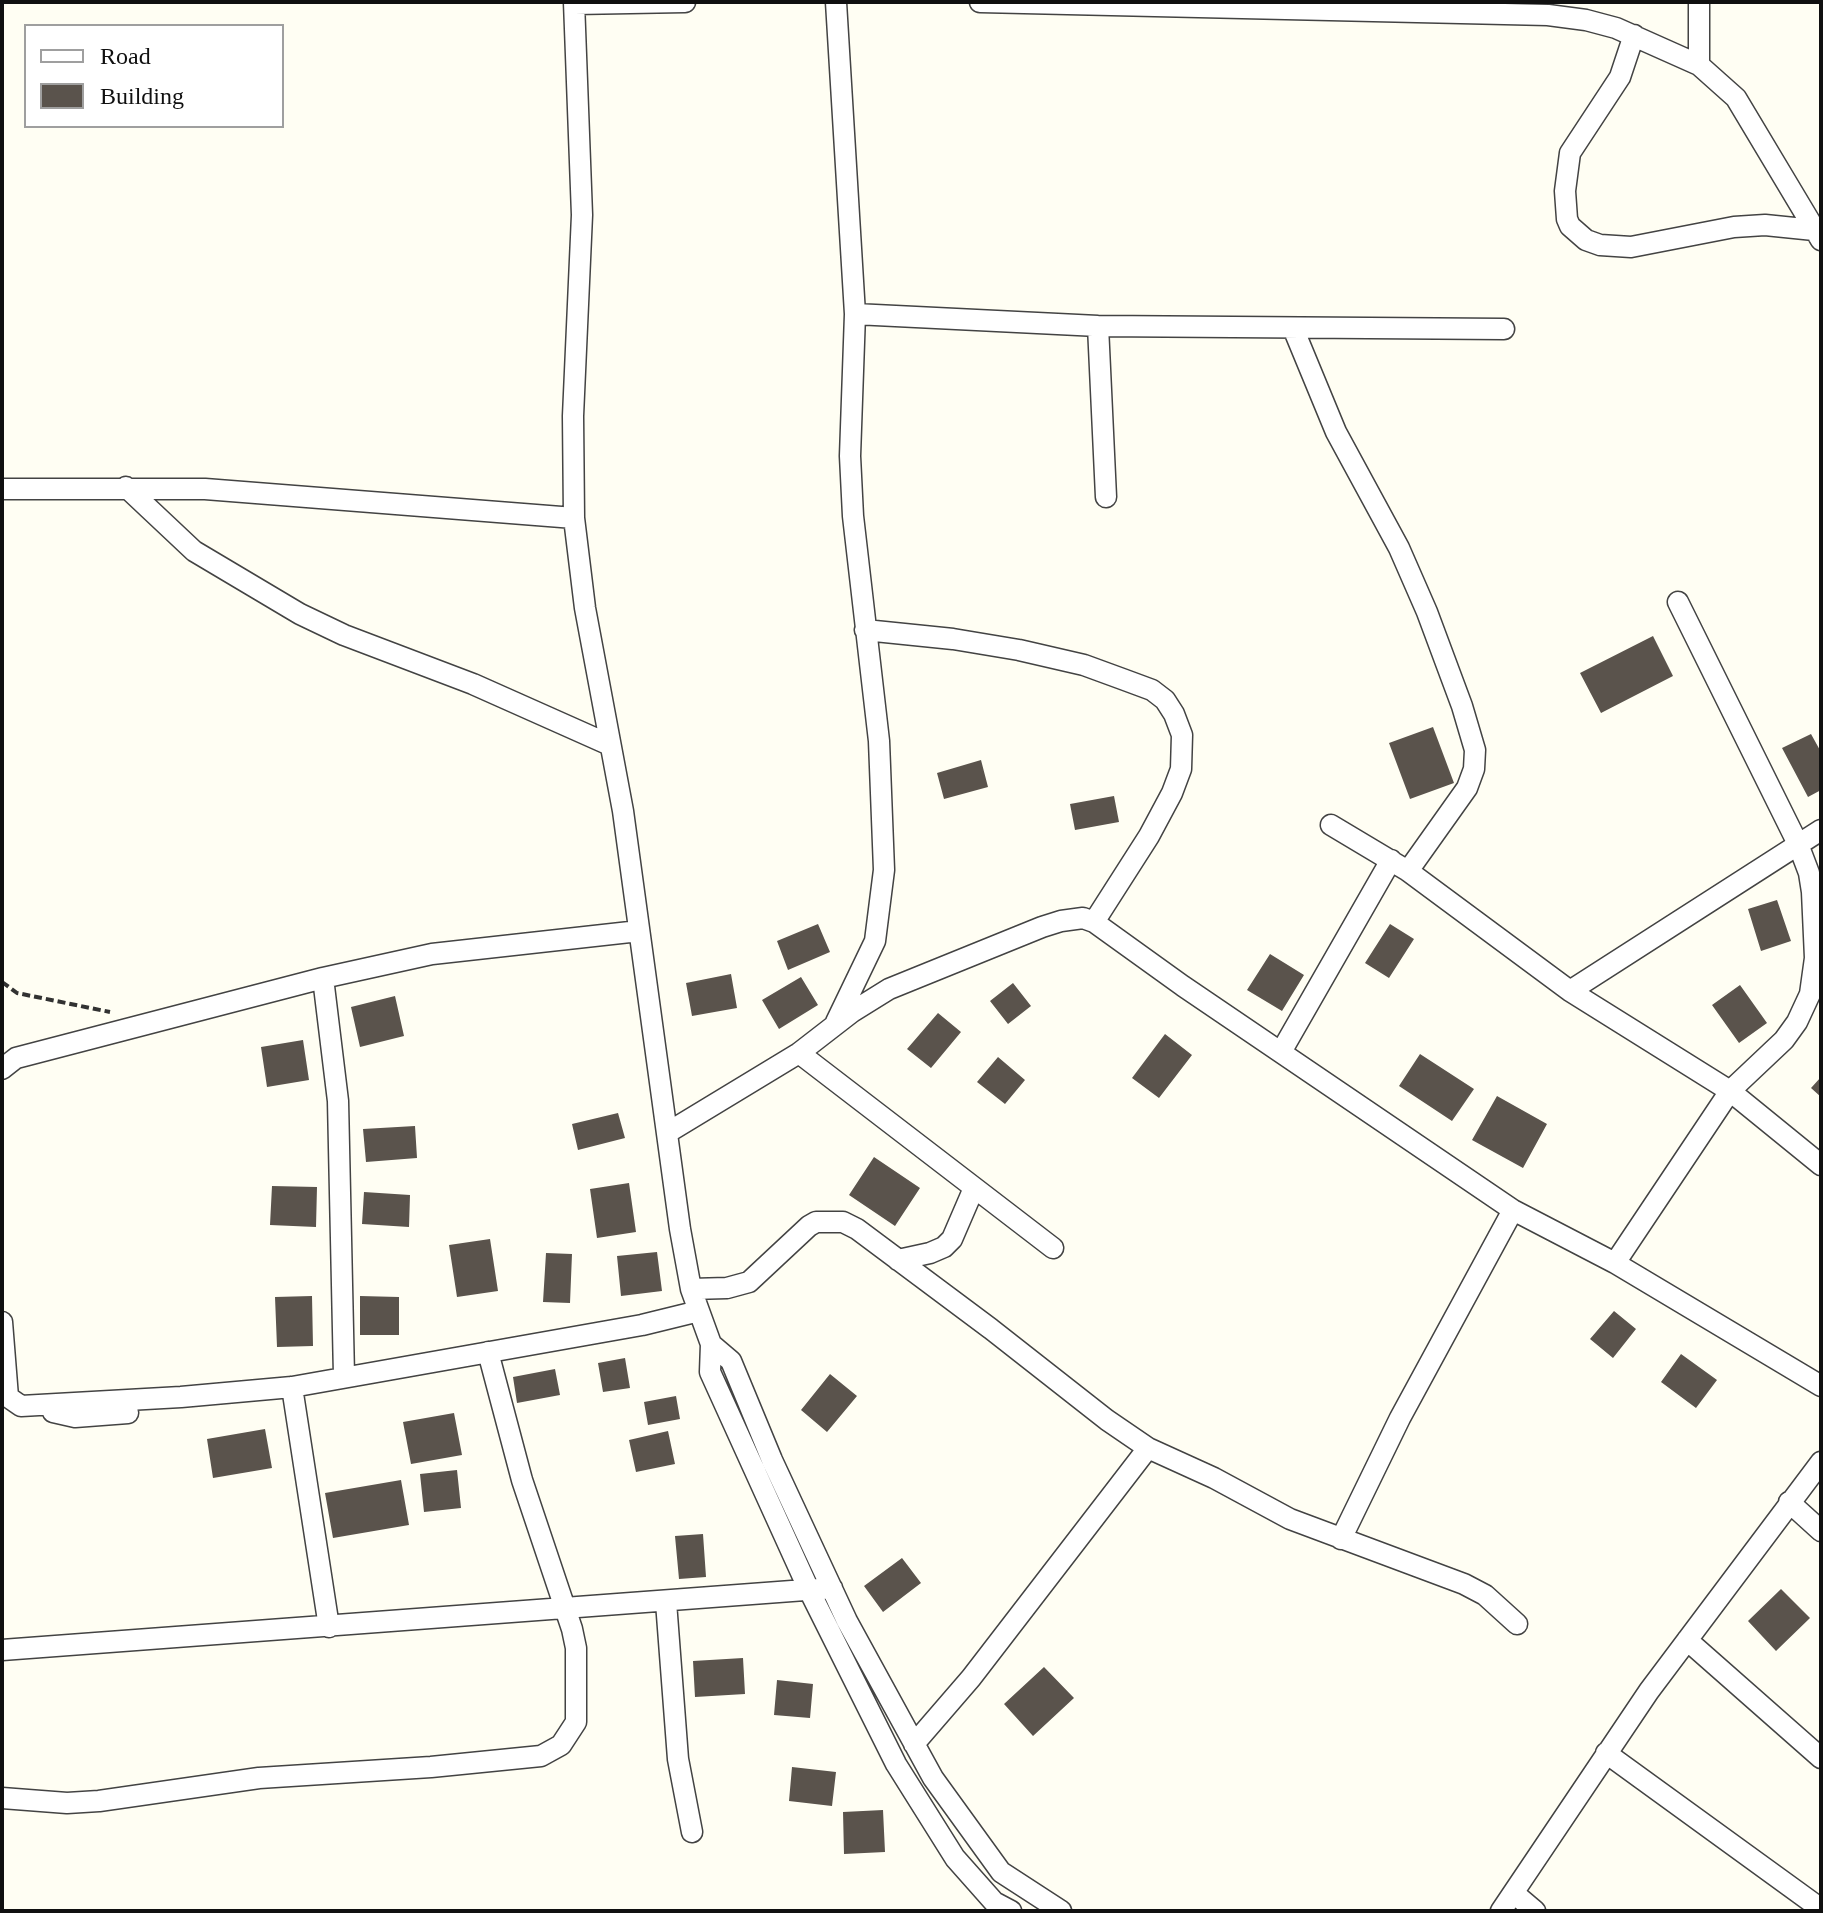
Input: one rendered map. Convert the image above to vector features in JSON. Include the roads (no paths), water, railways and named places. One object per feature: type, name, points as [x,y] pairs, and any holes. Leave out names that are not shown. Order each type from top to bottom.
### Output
[{"type":"street","points":[[685,2],[574,3],[582,215],[573,416],[574,518],[587,621],[623,811],[691,1289],[711,1344],[710,1372],[809,1590],[896,1764],[955,1858],[1000,1908]]},
{"type":"street","points":[[834,1026],[875,941],[884,870],[879,741],[865,630],[850,456],[855,314],[836,2]]},
{"type":"street","points":[[980,2],[1548,15],[1586,20],[1634,35],[1699,65],[1736,98],[1818,235]]},
{"type":"street","points":[[1699,2],[1699,65]]},
{"type":"street","points":[[1634,35],[1620,77],[1570,153],[1565,191],[1570,226],[1586,240],[1600,245],[1631,247],[1734,227],[1765,225],[1818,235]]},
{"type":"street","points":[[855,314],[1098,326],[1504,329]]},
{"type":"street","points":[[1098,326],[1106,497]]},
{"type":"street","points":[[1281,1052],[1400,866],[1460,800],[1472,776],[1475,750],[1427,612],[1399,548],[1336,432],[1293,328]]},
{"type":"street","points":[[2,489],[126,487],[261,493],[574,518]]},
{"type":"street","points":[[126,487],[194,551],[300,614],[344,635],[473,684],[610,745]]},
{"type":"street","points":[[1615,1263],[1730,1091],[1784,1040],[1797,1022],[1810,994],[1815,958],[1809,873],[1798,844],[1678,602]]},
{"type":"street","points":[[865,630],[953,639],[1084,665],[1152,690],[1165,700],[1182,735],[1181,769],[1149,836],[1094,922]]},
{"type":"street","points":[[1331,825],[1400,866],[1570,991],[1730,1091],[1821,1165]]},
{"type":"street","points":[[1570,991],[1821,830]]},
{"type":"street","points":[[667,1133],[799,1053],[889,989],[986,948],[1061,921],[1083,918],[1094,922],[1513,1210],[1615,1263],[1821,1386]]},
{"type":"street","points":[[2,1069],[16,1058],[323,978],[432,954],[639,931]]},
{"type":"street","points":[[323,978],[338,1101],[344,1376]]},
{"type":"street","points":[[799,1053],[1053,1248]]},
{"type":"street","points":[[898,1260],[944,1247],[952,1239],[974,1188]]},
{"type":"street","points":[[1341,1539],[1400,1418],[1513,1210]]},
{"type":"street","points":[[691,1289],[727,1288],[749,1282],[816,1222],[843,1222],[857,1229],[1148,1448],[1214,1478],[1290,1519],[1464,1584],[1485,1595],[1517,1624]]},
{"type":"street","points":[[2,1322],[8,1397],[16,1405],[31,1405],[292,1387],[642,1325],[699,1311]]},
{"type":"street","points":[[711,1344],[731,1361],[772,1460],[832,1588],[933,1778],[1001,1872],[1061,1911]]},
{"type":"street","points":[[2,1798],[67,1803],[99,1801],[259,1778],[431,1767],[541,1756],[561,1745],[573,1731],[576,1722],[576,1648],[522,1480],[488,1352]]},
{"type":"street","points":[[292,1387],[329,1627]]},
{"type":"street","points":[[914,1744],[971,1678],[1148,1448]]},
{"type":"street","points":[[1501,1911],[1606,1753],[1821,1462]]},
{"type":"street","points":[[1789,1502],[1821,1531]]},
{"type":"street","points":[[2,1650],[832,1588]]},
{"type":"street","points":[[666,1602],[677,1750],[692,1832]]},
{"type":"street","points":[[1687,1640],[1821,1758]]},
{"type":"street","points":[[1606,1753],[1821,1909]]},
{"type":"street","points":[[1000,1908],[1001,1872]]},
{"type":"street","points":[[1515,1894],[1535,1911]]}]
